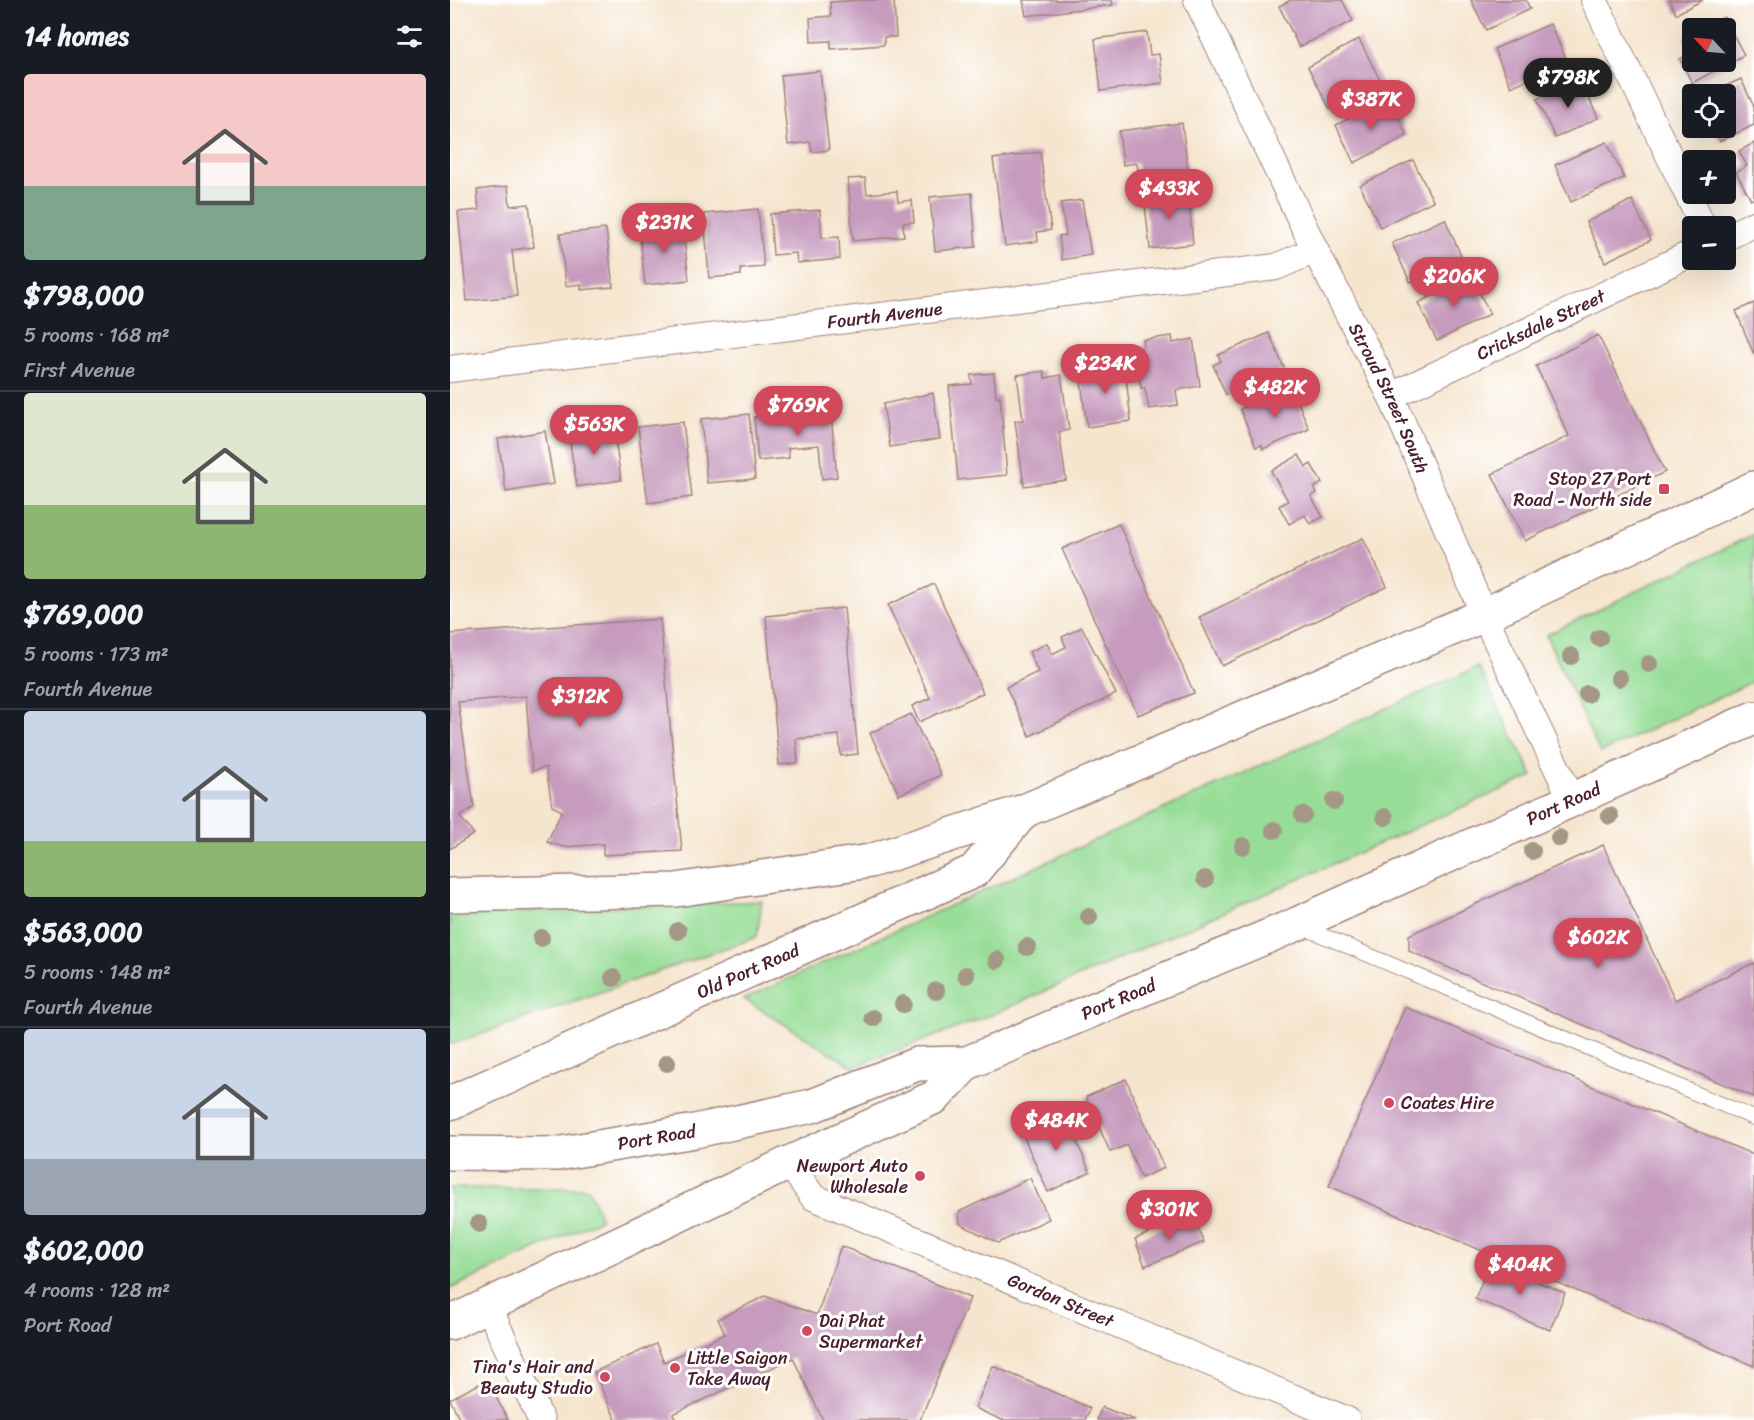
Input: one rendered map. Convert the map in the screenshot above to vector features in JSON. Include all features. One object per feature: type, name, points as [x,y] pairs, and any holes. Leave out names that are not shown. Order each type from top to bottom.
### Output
[{"type":"main road","points":[[450,895],[676,890],[870,861],[1024,811],[1484,615],[1754,488]]},
{"type":"main road","name":"Port Road","points":[[450,1153],[556,1154],[695,1131],[812,1106],[917,1064],[967,1063],[1298,924],[1754,718]]},
{"type":"main road","name":"Old Port Road","points":[[450,1103],[974,871],[1024,811]]},
{"type":"main road","points":[[450,1323],[789,1163],[935,1097],[967,1063]]},
{"type":"street","name":"Stroud Street South","points":[[1197,0],[1315,250],[1391,396],[1484,615],[1572,800]]},
{"type":"street","points":[[1594,0],[1698,216]]},
{"type":"street","points":[[1736,233],[1754,224]]},
{"type":"street","name":"Fourth Avenue","points":[[450,369],[1276,267],[1315,250]]},
{"type":"street","name":"Cricksdale Street","points":[[1391,396],[1682,258]]},
{"type":"street","name":"Gordon Street","points":[[789,1163],[813,1197],[1347,1420]]},
{"type":"street","points":[[488,1306],[541,1420]]},
{"type":"lane","points":[[1298,924],[1754,1118]]},
{"type":"green space","points":[[1754,534],[1754,681],[1600,753],[1546,635]]},
{"type":"green space","points":[[1478,667],[1533,776],[989,1016],[853,1067],[744,999]]},
{"type":"green space","points":[[762,901],[757,937],[450,1045],[450,914]]},
{"type":"green space","points":[[450,1188],[588,1188],[601,1219],[450,1289]]},
{"type":"building","points":[[894,0],[896,37],[884,37],[884,45],[831,49],[831,41],[811,42],[810,18],[831,16],[830,2]]},
{"type":"building","points":[[1023,0],[1112,0],[1113,5],[1026,16]]},
{"type":"building","points":[[1291,0],[1342,0],[1353,21],[1299,47],[1279,6]]},
{"type":"building","points":[[1471,0],[1526,0],[1530,9],[1486,30]]},
{"type":"building","points":[[1669,0],[1703,0],[1676,14]]},
{"type":"building","points":[[1550,24],[1567,61],[1511,87],[1494,49]]},
{"type":"building","points":[[1147,32],[1150,55],[1159,54],[1163,83],[1101,91],[1095,39]]},
{"type":"building","points":[[1359,39],[1381,82],[1330,109],[1308,67]]},
{"type":"building","points":[[1736,40],[1744,55],[1736,59]]},
{"type":"building","points":[[820,71],[829,150],[812,152],[810,142],[788,145],[781,75]]},
{"type":"building","points":[[1686,72],[1712,72],[1692,83]]},
{"type":"building","points":[[1580,79],[1598,118],[1555,138],[1537,99]]},
{"type":"building","points":[[1741,79],[1754,107],[1754,125],[1736,133],[1736,84],[1730,84]]},
{"type":"building","points":[[1389,99],[1407,136],[1354,163],[1336,125]]},
{"type":"building","points":[[1182,123],[1189,179],[1140,185],[1137,163],[1123,165],[1119,131]]},
{"type":"building","points":[[1607,142],[1624,178],[1571,202],[1555,165]]},
{"type":"building","points":[[1754,143],[1754,198],[1751,200],[1736,172],[1747,166],[1739,151]]},
{"type":"building","points":[[1040,152],[1051,230],[1037,232],[1038,241],[1005,246],[993,159]]},
{"type":"building","points":[[1413,160],[1433,201],[1380,227],[1360,185]]},
{"type":"building","points":[[865,178],[867,194],[897,191],[898,202],[912,200],[914,222],[903,223],[904,236],[853,241],[848,179]]},
{"type":"building","points":[[508,186],[510,206],[529,204],[534,247],[512,250],[517,296],[467,301],[458,212],[479,210],[477,190]]},
{"type":"building","points":[[1188,191],[1193,244],[1150,249],[1144,196]]},
{"type":"building","points":[[972,193],[976,247],[935,251],[930,197]]},
{"type":"building","points":[[1082,200],[1091,255],[1062,260],[1059,236],[1066,235],[1061,203]]},
{"type":"building","points":[[1632,200],[1651,240],[1605,262],[1586,222]]},
{"type":"building","points":[[758,209],[764,267],[741,269],[741,275],[709,278],[704,214]]},
{"type":"building","points":[[820,210],[822,238],[839,237],[840,259],[797,263],[796,253],[773,255],[770,214]]},
{"type":"building","points":[[1445,219],[1462,258],[1410,282],[1392,243]]},
{"type":"building","points":[[682,222],[689,280],[645,285],[639,227]]},
{"type":"building","points":[[606,229],[613,287],[581,290],[581,284],[566,286],[560,234]]},
{"type":"building","points":[[1471,276],[1490,314],[1437,341],[1418,303]]},
{"type":"building","points":[[1754,303],[1754,355],[1736,311]]},
{"type":"building","points":[[1269,333],[1285,370],[1226,395],[1213,365],[1221,361],[1218,355]]},
{"type":"building","points":[[1598,335],[1665,472],[1525,541],[1492,474],[1569,436],[1536,366]]},
{"type":"building","points":[[1172,336],[1173,343],[1193,339],[1200,386],[1176,390],[1178,405],[1149,409],[1145,388],[1141,388],[1135,349],[1144,347],[1143,340]]},
{"type":"building","points":[[1107,363],[1107,370],[1125,368],[1131,421],[1087,427],[1079,366]]},
{"type":"building","points":[[1044,371],[1045,378],[1061,375],[1069,430],[1059,432],[1066,480],[1024,486],[1015,421],[1023,420],[1017,375]]},
{"type":"building","points":[[994,373],[996,397],[1000,396],[1007,475],[958,480],[949,386],[972,384],[971,375]]},
{"type":"building","points":[[1292,387],[1309,429],[1263,449],[1262,445],[1256,447],[1240,409]]},
{"type":"building","points":[[933,393],[940,439],[890,447],[883,404]]},
{"type":"building","points":[[830,404],[837,477],[822,479],[819,445],[788,448],[789,458],[758,461],[754,417],[816,412],[815,405]]},
{"type":"building","points":[[749,414],[755,479],[707,483],[701,419]]},
{"type":"building","points":[[683,422],[692,497],[648,503],[638,427]]},
{"type":"building","points":[[598,426],[599,434],[614,432],[621,480],[577,487],[568,430]]},
{"type":"building","points":[[545,431],[554,484],[506,492],[498,439]]},
{"type":"building","points":[[1299,455],[1306,467],[1311,464],[1322,483],[1314,488],[1317,493],[1311,496],[1323,517],[1310,524],[1305,515],[1289,524],[1279,506],[1288,501],[1271,471]]},
{"type":"building","points":[[1119,524],[1194,693],[1138,715],[1062,549]]},
{"type":"building","points":[[1363,538],[1387,587],[1222,666],[1199,617]]},
{"type":"building","points":[[934,584],[983,693],[919,722],[912,706],[930,698],[888,605]]},
{"type":"building","points":[[844,608],[858,754],[841,756],[839,735],[796,739],[798,763],[779,765],[766,616]]},
{"type":"building","points":[[660,619],[682,851],[603,855],[603,844],[564,847],[547,842],[562,811],[552,806],[546,767],[532,771],[526,696],[458,702],[474,807],[460,817],[474,834],[450,849],[450,634]]},
{"type":"building","points":[[1082,627],[1116,694],[1030,736],[1006,687],[1038,672],[1029,652],[1047,643],[1052,654],[1066,647],[1062,637]]},
{"type":"building","points":[[911,714],[941,775],[899,795],[870,733]]},
{"type":"building","points":[[1603,845],[1675,1000],[1754,963],[1754,1097],[1409,951],[1409,935]]},
{"type":"building","points":[[1405,1007],[1754,1155],[1754,1366],[1329,1186]]},
{"type":"building","points":[[1126,1079],[1164,1168],[1141,1178],[1127,1145],[1110,1152],[1086,1097]]},
{"type":"building","points":[[1064,1113],[1090,1172],[1048,1192],[1022,1133]]},
{"type":"building","points":[[1030,1178],[1049,1219],[998,1243],[960,1224],[959,1212]]},
{"type":"building","points":[[1193,1215],[1204,1242],[1145,1266],[1135,1239]]},
{"type":"building","points":[[841,1246],[970,1298],[920,1420],[823,1420],[793,1358],[673,1414],[676,1420],[616,1420],[594,1372],[656,1344],[664,1362],[725,1334],[718,1319],[765,1296],[817,1315]]},
{"type":"building","points":[[1490,1262],[1565,1293],[1550,1330],[1475,1299]]},
{"type":"building","points":[[993,1366],[1090,1408],[1085,1420],[1002,1420],[975,1408]]},
{"type":"building","points":[[487,1380],[508,1420],[460,1420],[450,1399]]},
{"type":"building","points":[[1102,1407],[1135,1420],[1097,1420]]},
{"type":"place","name":"Stop 27 Port Road - North side","points":[[1664,489]]},
{"type":"place","name":"Coates Hire","points":[[1389,1103]]},
{"type":"place","name":"Newport Auto Wholesale","points":[[920,1176]]},
{"type":"place","name":"Dai Phat Supermarket","points":[[807,1331]]},
{"type":"place","name":"Little Saigon Take Away","points":[[675,1368]]},
{"type":"place","name":"Tina's Hair and Beauty Studio","points":[[605,1377]]}]
